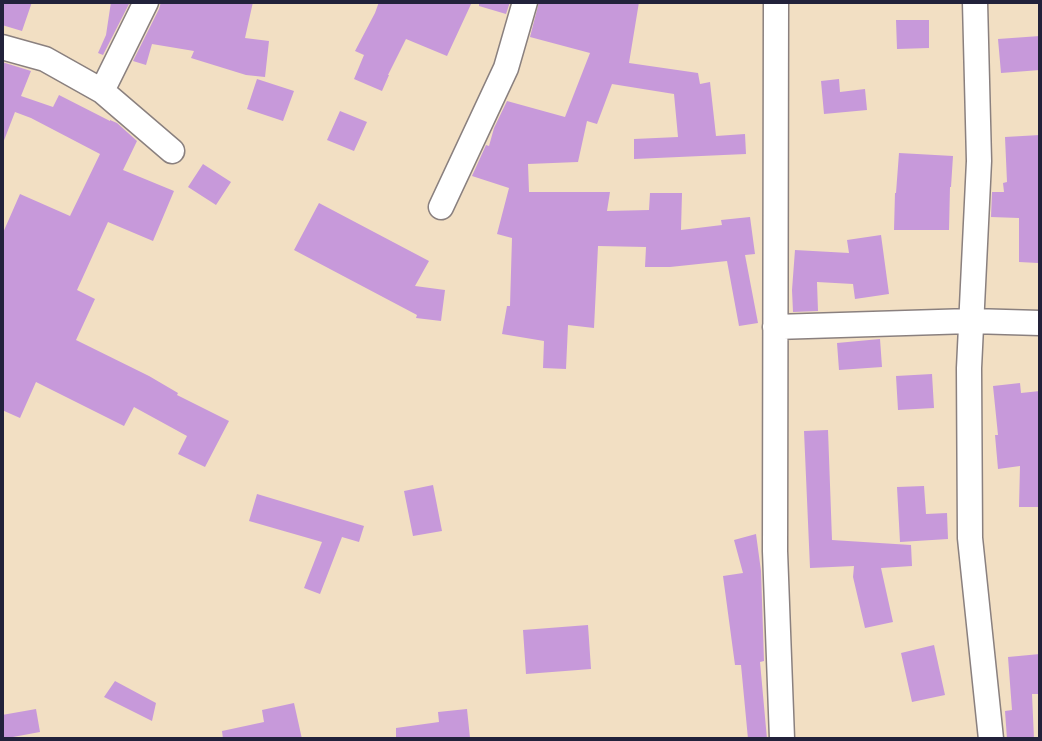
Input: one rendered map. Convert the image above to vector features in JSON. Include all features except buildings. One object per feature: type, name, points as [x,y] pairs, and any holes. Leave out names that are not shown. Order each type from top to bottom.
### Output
[{"type":"street","points":[[102,92],[146,2]]},
{"type":"street","points":[[441,207],[506,68],[525,2]]},
{"type":"street","points":[[775,2],[775,551],[782,739]]},
{"type":"street","points":[[975,2],[979,161],[969,369],[970,538],[991,739]]},
{"type":"street","points":[[2,47],[45,59],[102,92],[172,151]]},
{"type":"street","points":[[775,327],[971,321],[1040,323]]}]
